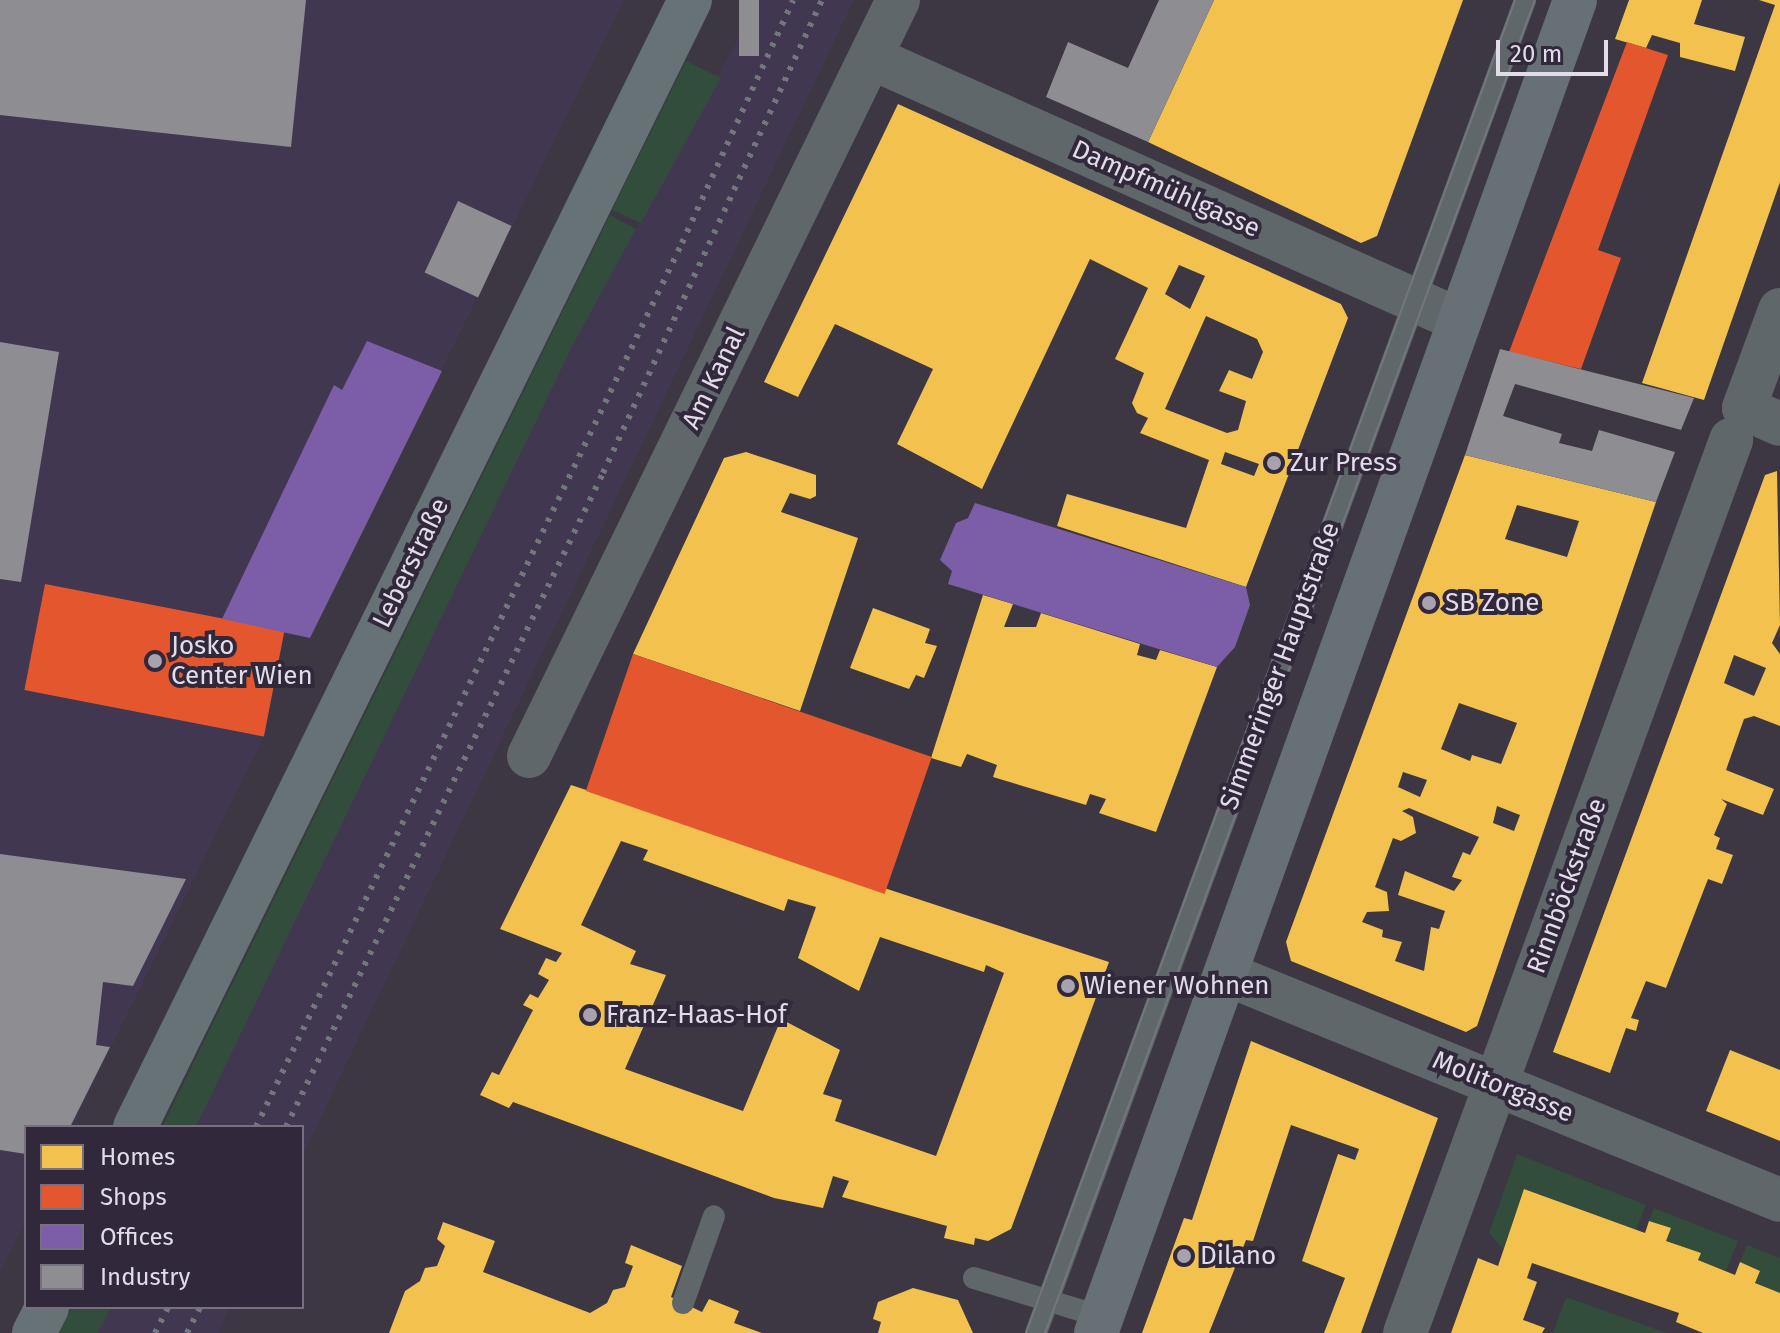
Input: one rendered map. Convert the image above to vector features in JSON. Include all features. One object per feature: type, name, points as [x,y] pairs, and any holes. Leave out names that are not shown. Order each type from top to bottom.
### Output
[{"type":"main road","name":"Simmeringer Hauptstraße","points":[[1099,1325],[1575,0]]},
{"type":"street","name":"Leberstraße","points":[[136,1125],[690,0]]},
{"type":"street","name":"Am Kanal","points":[[529,756],[898,0]]},
{"type":"street","name":"Dampfmühlgasse","points":[[872,58],[1459,320]]},
{"type":"street","name":"Rinnböckstraße","points":[[1405,1333],[1495,1084],[1755,423],[1780,310]]},
{"type":"street","name":"Molitorgasse","points":[[1226,974],[1780,1200]]},
{"type":"street","points":[[34,1333],[46,1309]]},
{"type":"lane","name":"Simmeringer Hauptstraße","points":[[1036,1333],[1525,0]]},
{"type":"lane","points":[[683,1303],[714,1216]]},
{"type":"lane","points":[[974,1278],[1048,1301],[1099,1325]]},
{"type":"shaded area","points":[[0,0],[624,0],[310,638],[284,632],[265,735],[73,1125],[24,1125],[24,1224],[0,1272]]},
{"type":"shaded area","points":[[759,0],[854,0],[304,1153],[304,1125],[197,1125],[572,347]]},
{"type":"shaded area","points":[[110,1309],[229,1309],[217,1333],[98,1333]]},
{"type":"green space","points":[[686,61],[721,78],[641,223],[612,210]]},
{"type":"green space","points":[[610,215],[636,229],[572,347],[197,1125],[163,1125]]},
{"type":"green space","points":[[1517,1154],[1646,1205],[1636,1230],[1525,1189],[1503,1249],[1489,1233]]},
{"type":"green space","points":[[1654,1208],[1738,1241],[1726,1271],[1698,1260],[1700,1253],[1666,1241],[1671,1228],[1649,1221]]},
{"type":"green space","points":[[1747,1245],[1780,1258],[1780,1293],[1755,1283],[1760,1271],[1740,1262]]},
{"type":"green space","points":[[1566,1297],[1667,1333],[1553,1333]]},
{"type":"green space","points":[[71,1309],[110,1309],[98,1333],[59,1333]]},
{"type":"building: Homes","points":[[1214,0],[1463,0],[1377,236],[1361,243],[1148,142]]},
{"type":"building: Homes","points":[[1629,0],[1702,0],[1694,24],[1745,37],[1735,71],[1680,57],[1680,43],[1652,35],[1646,48],[1615,39]]},
{"type":"building: Homes","points":[[1759,0],[1780,0],[1780,182],[1704,400],[1642,383],[1775,5]]},
{"type":"building: Homes","points":[[898,104],[1341,304],[1348,318],[1246,587],[1057,526],[1067,494],[1186,528],[1209,460],[1140,433],[1148,418],[1137,413],[1132,403],[1144,373],[1115,359],[1148,288],[1090,259],[982,489],[897,444],[933,369],[835,324],[798,397],[764,382]],"holes":[[[1179,265],[1205,276],[1190,309],[1165,294]],[[1206,316],[1257,339],[1263,352],[1252,379],[1229,370],[1219,391],[1246,401],[1238,430],[1227,433],[1165,409]],[[1225,452],[1259,464],[1254,476],[1221,464]]]},
{"type":"building: Homes","points":[[746,452],[816,475],[816,496],[810,499],[790,493],[781,512],[858,538],[800,711],[633,654],[724,458]]},
{"type":"building: Homes","points":[[1465,455],[1656,502],[1477,1026],[1466,1032],[1291,961],[1286,942]],"holes":[[[1517,505],[1579,521],[1567,557],[1505,539]],[[1459,703],[1517,723],[1501,764],[1472,755],[1470,761],[1441,749]],[[1403,772],[1427,780],[1420,797],[1398,787]],[[1497,806],[1520,815],[1514,831],[1493,823]],[[1409,808],[1479,837],[1470,855],[1463,852],[1452,877],[1462,880],[1454,891],[1405,871],[1398,895],[1445,911],[1439,929],[1431,927],[1424,971],[1395,961],[1402,942],[1382,937],[1383,930],[1362,922],[1367,912],[1389,911],[1387,892],[1375,887],[1393,838],[1401,841],[1416,833],[1413,817],[1402,811]]]},
{"type":"building: Homes","points":[[1777,471],[1780,625],[1772,643],[1780,654],[1780,726],[1754,716],[1744,719],[1726,770],[1774,789],[1763,815],[1721,799],[1727,804],[1714,835],[1720,838],[1716,849],[1733,855],[1722,884],[1708,879],[1666,988],[1646,981],[1631,1018],[1639,1020],[1636,1031],[1626,1028],[1610,1073],[1553,1052],[1765,475]],"holes":[[[1734,655],[1766,668],[1754,696],[1724,683]]]},
{"type":"building: Homes","points":[[983,595],[1013,604],[1004,627],[1036,627],[1041,613],[1140,644],[1137,655],[1156,660],[1160,650],[1217,667],[1156,832],[1099,813],[1106,799],[1090,794],[1086,805],[993,777],[997,765],[967,754],[961,767],[931,758]]},
{"type":"building: Homes","points":[[873,608],[930,629],[925,643],[937,646],[924,678],[916,675],[909,689],[850,668]]},
{"type":"building: Homes","name":"Franz-Haas-Hof","points":[[571,785],[1109,962],[1011,1229],[988,1241],[975,1238],[974,1245],[944,1238],[947,1226],[842,1197],[849,1181],[833,1176],[823,1208],[774,1198],[513,1102],[509,1108],[480,1095],[492,1072],[499,1075],[533,1010],[523,1005],[530,994],[538,998],[549,980],[538,974],[546,958],[556,962],[562,953],[500,929]],"holes":[[[621,841],[648,850],[643,860],[784,911],[788,899],[816,907],[798,958],[859,991],[880,937],[984,972],[986,965],[1004,973],[936,1156],[835,1121],[842,1100],[823,1094],[840,1050],[781,1019],[743,1111],[625,1069],[666,975],[630,964],[636,951],[581,925]]]},
{"type":"building: Homes","points":[[1251,1041],[1438,1118],[1361,1333],[1324,1333],[1345,1278],[1302,1261],[1338,1154],[1355,1160],[1359,1149],[1291,1125],[1253,1241],[1246,1240],[1209,1333],[1142,1333],[1184,1218],[1192,1220]]},
{"type":"building: Homes","points":[[1730,1050],[1780,1070],[1780,1141],[1706,1111]]},
{"type":"building: Homes","points":[[1524,1189],[1645,1233],[1649,1221],[1671,1228],[1666,1241],[1701,1253],[1698,1260],[1735,1275],[1740,1262],[1760,1271],[1755,1283],[1780,1293],[1780,1333],[1703,1333],[1676,1322],[1679,1313],[1532,1263],[1527,1278],[1537,1282],[1523,1320],[1545,1328],[1542,1333],[1451,1333],[1478,1258],[1498,1266]]},
{"type":"building: Homes","points":[[443,1222],[495,1241],[483,1272],[590,1313],[607,1303],[613,1290],[625,1287],[633,1266],[625,1263],[631,1245],[682,1266],[671,1297],[702,1312],[709,1299],[739,1311],[734,1323],[762,1333],[389,1333],[405,1291],[420,1281],[425,1268],[437,1266],[445,1246],[437,1239]]},
{"type":"building: Homes","points":[[913,1288],[958,1300],[973,1333],[878,1333],[881,1322],[873,1319],[878,1302]]},
{"type":"building: Shops","points":[[1627,42],[1668,55],[1598,250],[1621,258],[1581,369],[1509,352]]},
{"type":"building: Shops","name":"Josko Center Wien","points":[[45,584],[285,631],[264,737],[24,690]]},
{"type":"building: Shops","points":[[633,654],[932,757],[885,894],[586,791]]},
{"type":"building: Offices","points":[[367,341],[442,371],[310,638],[222,619],[334,385],[342,390]]},
{"type":"building: Offices","points":[[975,503],[1246,587],[1250,605],[1235,647],[1217,667],[948,584],[952,571],[940,560],[956,523],[968,518]]},
{"type":"building: Industry","points":[[0,0],[306,0],[291,147],[0,115]]},
{"type":"building: Industry","points":[[739,0],[759,0],[759,56],[739,56]]},
{"type":"building: Industry","points":[[1159,0],[1214,0],[1148,142],[1046,97],[1068,42],[1128,68]]},
{"type":"building: Industry","points":[[458,201],[511,226],[478,298],[425,273]]},
{"type":"building: Industry","points":[[0,342],[59,352],[21,582],[0,579]]},
{"type":"building: Industry","points":[[1500,349],[1694,398],[1681,430],[1515,384],[1503,416],[1562,434],[1559,443],[1592,451],[1599,430],[1675,452],[1656,502],[1465,455]]},
{"type":"building: Industry","points":[[0,854],[186,879],[133,986],[103,982],[96,1045],[110,1047],[71,1125],[24,1125],[24,1154],[0,1150]]},
{"type":"tram line","points":[[1026,1333],[1515,0]]},
{"type":"tram line","points":[[1045,1333],[1535,0]]},
{"type":"railway","points":[[257,1125],[682,243],[793,0]]},
{"type":"railway","points":[[287,1125],[603,473],[822,0]]},
{"type":"railway","points":[[155,1333],[167,1309]]},
{"type":"railway","points":[[187,1333],[199,1309]]},
{"type":"place","name":"Zur Press","points":[[1274,463]]},
{"type":"place","name":"SB Zone","points":[[1429,603]]},
{"type":"place","name":"Josko Center Wien","points":[[155,661]]},
{"type":"place","name":"Wiener Wohnen","points":[[1068,986]]},
{"type":"place","name":"Franz-Haas-Hof","points":[[590,1015]]},
{"type":"place","name":"Dilano","points":[[1184,1256]]}]
